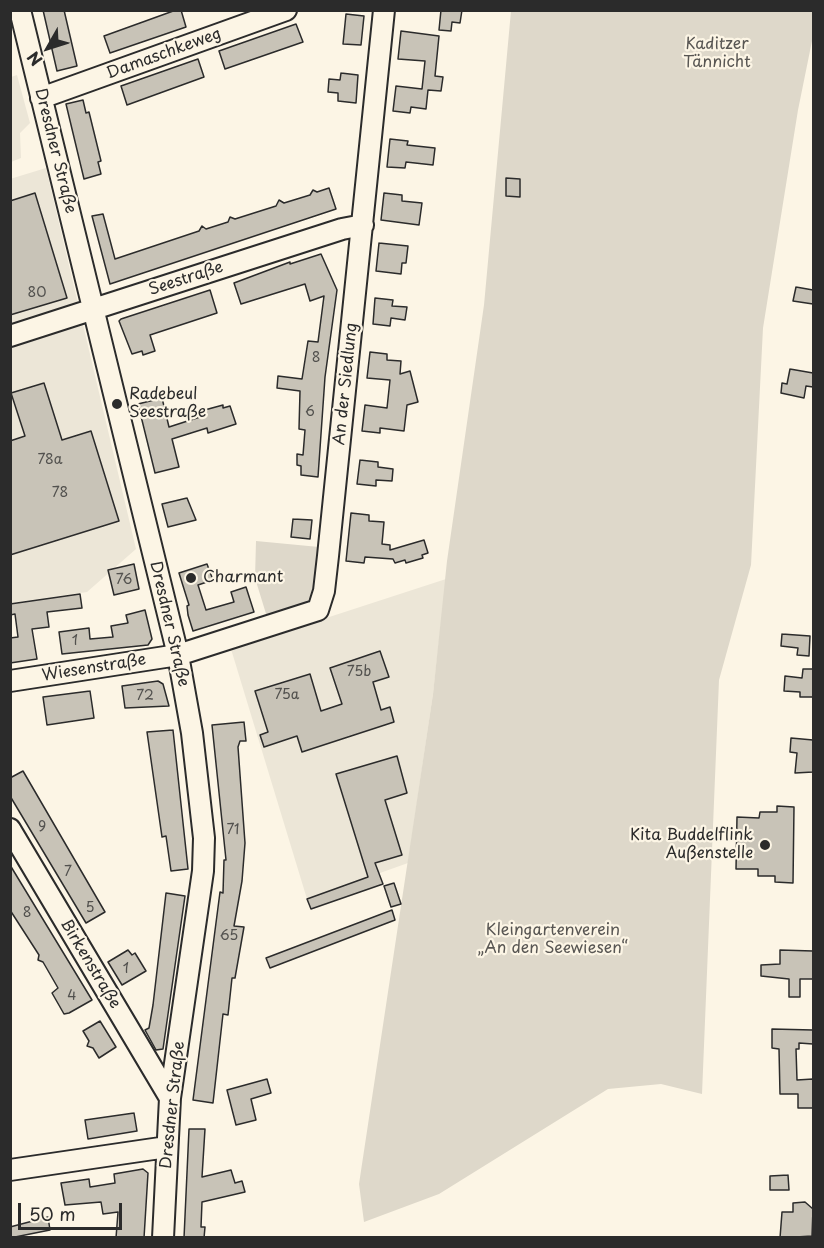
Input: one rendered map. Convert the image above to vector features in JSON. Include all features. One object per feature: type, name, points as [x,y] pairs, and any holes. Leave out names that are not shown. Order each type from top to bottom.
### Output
[{"type":"street","name":"Damaschkeweg","points":[[41,98],[286,10]]},
{"type":"street","name":"An der Siedlung","points":[[178,655],[318,610],[326,579],[384,10]]},
{"type":"street","name":"Dresdner Straße","points":[[21,16],[178,655],[192,733],[204,838],[202,871],[170,1098],[163,1238]]},
{"type":"street","name":"Seestraße","points":[[10,336],[342,228],[363,225]]},
{"type":"street","name":"Wiesenstraße","points":[[10,681],[178,655]]},
{"type":"street","name":"Birkenstraße","points":[[10,830],[170,1098]]},
{"type":"street","points":[[10,1170],[167,1148]]},
{"type":"shaded area","points":[[17,75],[30,123],[20,133],[21,158],[11,162],[11,77]]},
{"type":"shaded area","points":[[46,168],[136,549],[87,592],[11,603],[10,179]]},
{"type":"shaded area","points":[[446,579],[433,694],[408,863],[307,899],[231,649]]},
{"type":"green space","name":"Kleingartenverein „An den Seewiesen“","points":[[511,11],[813,11],[813,36],[798,110],[763,328],[751,565],[719,680],[702,1094],[661,1084],[608,1089],[439,1194],[364,1222],[359,1184],[433,694],[447,561],[484,305]]},
{"type":"green space","points":[[256,541],[319,547],[313,593],[302,605],[267,617],[255,578]]},
{"type":"building","points":[[43,10],[64,10],[77,66],[57,71]]},
{"type":"building","points":[[181,10],[186,27],[110,53],[104,36]]},
{"type":"building","points":[[441,10],[462,10],[460,23],[452,22],[451,31],[439,30]]},
{"type":"building","points":[[346,14],[364,16],[361,45],[343,44]]},
{"type":"building","points":[[296,24],[303,42],[225,69],[219,51]]},
{"type":"building","points":[[401,31],[439,36],[435,76],[443,77],[441,91],[428,90],[426,109],[411,107],[410,113],[393,111],[396,86],[422,89],[425,61],[398,59]]},
{"type":"building","points":[[198,59],[204,77],[127,105],[121,86]]},
{"type":"building","points":[[341,73],[358,75],[356,103],[338,101],[338,93],[328,92],[329,79],[340,80]]},
{"type":"building","points":[[83,100],[86,113],[89,112],[101,161],[98,162],[101,174],[84,179],[66,104]]},
{"type":"building","points":[[390,139],[408,141],[407,145],[435,148],[433,165],[406,162],[405,168],[387,167]]},
{"type":"building","points":[[506,178],[520,179],[520,197],[506,196]]},
{"type":"building","points":[[329,188],[336,209],[110,284],[92,216],[103,214],[115,259],[199,231],[202,226],[206,229],[228,222],[230,217],[235,219],[276,206],[279,200],[284,203],[310,195],[313,190],[317,192]]},
{"type":"building","points":[[35,193],[67,298],[10,315],[10,201]]},
{"type":"building","points":[[384,193],[402,195],[402,201],[422,203],[419,225],[381,220]]},
{"type":"building","points":[[379,243],[408,246],[406,263],[402,263],[401,274],[376,271]]},
{"type":"building","points":[[321,254],[337,290],[325,377],[318,477],[301,475],[301,466],[297,465],[297,454],[303,455],[305,430],[299,429],[300,391],[277,388],[278,376],[302,379],[308,341],[318,342],[324,296],[310,301],[305,284],[241,304],[234,283],[290,262],[290,264]]},
{"type":"building","points":[[796,287],[813,290],[813,304],[793,301]]},
{"type":"building","points":[[210,290],[217,313],[150,335],[155,351],[143,355],[142,351],[132,354],[119,321],[121,319]]},
{"type":"building","points":[[375,298],[393,300],[392,306],[407,307],[405,320],[391,318],[390,326],[373,324]]},
{"type":"building","points":[[370,352],[387,354],[387,360],[401,361],[400,374],[410,371],[418,402],[407,405],[404,431],[380,428],[380,433],[362,431],[365,405],[387,408],[390,380],[367,378]]},
{"type":"building","points":[[790,369],[813,373],[813,387],[806,386],[804,398],[781,393],[782,383],[787,384]]},
{"type":"building","points":[[44,383],[62,440],[91,431],[119,521],[10,555],[10,441],[25,436],[11,393]]},
{"type":"building","points":[[162,398],[169,427],[203,416],[201,411],[223,405],[223,408],[230,406],[236,424],[208,433],[207,428],[172,439],[179,467],[155,473],[138,404]]},
{"type":"building","points":[[360,460],[378,462],[378,467],[393,469],[392,481],[376,480],[376,486],[357,484]]},
{"type":"building","points":[[187,498],[196,520],[168,527],[162,504]]},
{"type":"building","points":[[351,513],[369,515],[369,521],[384,522],[382,544],[390,545],[390,550],[424,540],[428,553],[422,555],[423,558],[406,563],[405,560],[395,563],[393,559],[365,557],[364,563],[346,561]]},
{"type":"building","points":[[293,519],[312,520],[310,539],[291,537]]},
{"type":"building","points":[[134,564],[139,589],[114,595],[108,570]]},
{"type":"building","points":[[207,564],[213,580],[198,585],[206,610],[234,602],[231,592],[246,587],[254,612],[193,631],[188,615],[187,606],[189,605],[179,573]]},
{"type":"building","points":[[80,594],[82,608],[47,612],[49,627],[32,629],[37,659],[10,663],[10,638],[18,637],[15,614],[10,615],[10,604]]},
{"type":"building","points":[[145,610],[152,639],[148,645],[62,654],[59,632],[89,628],[90,639],[113,637],[111,626],[128,623],[126,615]]},
{"type":"building","points":[[782,634],[810,636],[809,656],[797,655],[798,648],[781,646]]},
{"type":"building","points":[[380,651],[389,677],[373,682],[381,710],[390,707],[394,722],[302,752],[297,736],[264,747],[260,735],[268,732],[255,691],[310,674],[321,711],[342,704],[330,668]]},
{"type":"building","points":[[803,669],[813,669],[813,697],[800,697],[800,692],[784,691],[785,676],[802,678]]},
{"type":"building","points":[[158,681],[163,684],[169,706],[125,708],[122,686]]},
{"type":"building","points":[[90,691],[94,718],[47,725],[43,697]]},
{"type":"building","points":[[244,722],[246,741],[240,741],[238,747],[245,843],[242,881],[234,926],[244,927],[235,978],[232,978],[228,1015],[223,1014],[213,1103],[193,1100],[220,892],[223,893],[224,860],[226,860],[212,725]]},
{"type":"building","points":[[173,730],[188,869],[171,871],[166,836],[162,837],[147,732]]},
{"type":"building","points":[[791,738],[813,740],[813,772],[795,773],[797,753],[790,752]]},
{"type":"building","points":[[397,756],[407,793],[385,800],[402,855],[375,863],[383,884],[311,909],[307,899],[368,877],[336,774]]},
{"type":"building","points":[[23,771],[105,912],[86,923],[10,796],[10,778]]},
{"type":"building","name":"Kita Buddelflink Außenstelle","points":[[777,806],[794,807],[793,883],[775,882],[775,876],[758,876],[758,869],[736,869],[737,817],[759,818],[760,812],[777,812]]},
{"type":"building","points":[[10,865],[92,1000],[69,1013],[64,1014],[52,993],[58,988],[43,962],[38,960],[39,955],[10,910]]},
{"type":"building","points":[[394,883],[401,904],[391,907],[384,886]]},
{"type":"building","points":[[166,893],[185,896],[163,1049],[156,1050],[145,1030],[149,1028],[153,1005]]},
{"type":"building","points":[[392,910],[395,920],[270,968],[266,958]]},
{"type":"building","points":[[128,950],[132,955],[135,953],[146,971],[122,985],[108,962]]},
{"type":"building","points":[[780,950],[813,951],[813,979],[800,979],[800,997],[789,997],[789,979],[761,976],[761,965],[780,964]]},
{"type":"building","points":[[100,1021],[116,1047],[99,1058],[93,1048],[87,1046],[89,1041],[83,1031]]},
{"type":"building","points":[[772,1029],[813,1030],[813,1044],[799,1043],[799,1049],[796,1049],[797,1080],[813,1079],[813,1108],[798,1108],[798,1094],[780,1094],[779,1049],[772,1048]]},
{"type":"building","points":[[267,1079],[271,1093],[251,1099],[256,1120],[236,1125],[227,1090]]},
{"type":"building","points":[[134,1113],[137,1131],[88,1139],[85,1120]]},
{"type":"building","points":[[189,1129],[205,1129],[202,1177],[231,1170],[235,1183],[242,1181],[245,1192],[202,1202],[201,1227],[205,1227],[204,1238],[184,1238]]},
{"type":"building","points":[[143,1169],[148,1173],[144,1238],[116,1238],[118,1212],[103,1214],[101,1202],[65,1205],[61,1183],[89,1179],[90,1187],[115,1183],[114,1174]]},
{"type":"building","points":[[788,1175],[789,1190],[770,1190],[770,1176]]},
{"type":"building","points":[[805,1202],[813,1209],[812,1236],[780,1238],[782,1212],[793,1212],[793,1203]]},
{"type":"building","points":[[48,1217],[50,1230],[10,1238],[10,1227]]},
{"type":"place","name":"Radebeul Seestraße","points":[[117,404]]},
{"type":"place","name":"Charmant","points":[[191,578]]},
{"type":"place","name":"Kita Buddelflink Außenstelle","points":[[765,845]]},
{"type":"park label","name":"Kaditzer Tännicht","points":[[717,54]]}]
